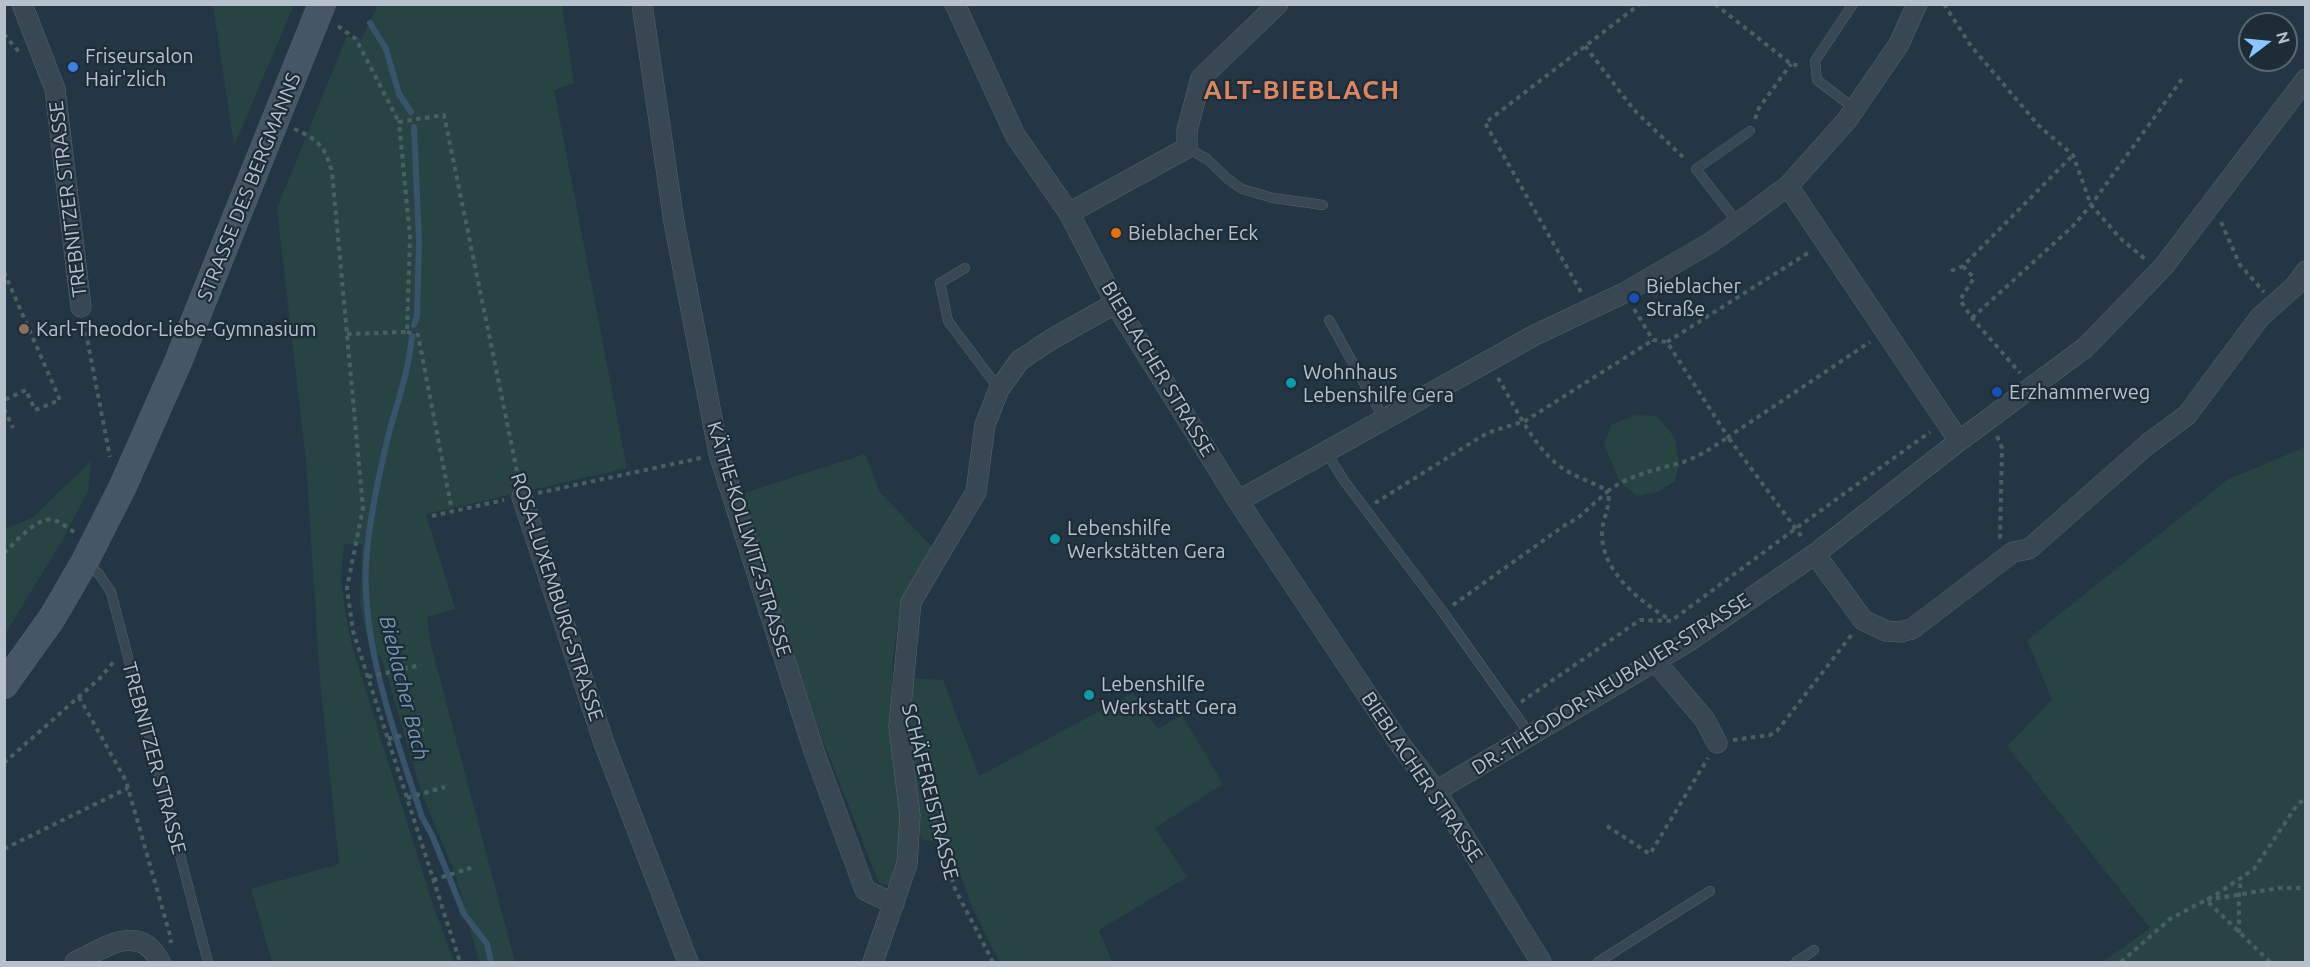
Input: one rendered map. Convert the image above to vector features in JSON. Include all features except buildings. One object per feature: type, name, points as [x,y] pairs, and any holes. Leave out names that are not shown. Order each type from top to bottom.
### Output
[{"type":"main road","name":"STRASSE DES BERGMANNS","points":[[4,685],[52,618],[84,563],[123,486],[178,362],[320,8]]},
{"type":"street","name":"TREBNITZER STRASSE","points":[[22,4],[55,89],[81,307]]},
{"type":"street","name":"KÄTHE-KOLLWITZ-STRASSE","points":[[642,4],[674,222],[719,454],[814,751],[865,890],[894,904]]},
{"type":"street","name":"BIEBLACHER STRASSE","points":[[955,4],[1015,135],[1069,213],[1116,303],[1238,501],[1400,744],[1436,791],[1541,963]]},
{"type":"street","points":[[1069,213],[1187,148],[1187,130],[1201,78],[1278,4]]},
{"type":"street","points":[[1238,501],[1535,335],[1624,292],[1710,243],[1738,223],[1788,186],[1855,109],[1899,44],[1917,4]]},
{"type":"street","name":"DR.-THEODOR-NEUBAUER-STRASSE","points":[[1436,791],[1686,643],[1815,554],[1989,418],[2086,347],[2160,271],[2306,79]]},
{"type":"street","points":[[1788,186],[1959,441]]},
{"type":"street","points":[[1815,554],[1863,620],[1886,631],[1900,632],[1912,629],[2005,557],[2013,552],[2029,549],[2148,444],[2187,415],[2260,317],[2295,286],[2306,272]]},
{"type":"street","name":"SCHÄFEREISTRASSE","points":[[873,963],[907,864],[910,816],[899,727],[911,602],[976,492],[985,425],[999,389],[1020,360],[1116,303]]},
{"type":"street","name":"ROSA-LUXEMBURG-STRASSE","points":[[522,497],[604,743],[688,963]]},
{"type":"street","points":[[1655,662],[1705,720],[1717,743]]},
{"type":"street","points":[[75,963],[123,939],[142,942],[157,958]]},
{"type":"lane","points":[[1853,4],[1815,61],[1814,67],[1817,80],[1855,109]]},
{"type":"lane","points":[[1738,223],[1696,169],[1750,130]]},
{"type":"lane","points":[[1187,148],[1207,159],[1242,189],[1273,198],[1323,205]]},
{"type":"lane","points":[[965,268],[940,283],[948,321],[999,389]]},
{"type":"lane","points":[[1329,321],[1384,419]]},
{"type":"lane","points":[[1326,452],[1531,736]]},
{"type":"lane","name":"TREBNITZER STRASSE","points":[[84,563],[99,574],[111,592],[208,963]]},
{"type":"lane","points":[[1598,963],[1710,891]]},
{"type":"lane","points":[[1796,963],[1814,950]]},
{"type":"path","points":[[1590,309],[1485,123],[1640,4]]},
{"type":"path","points":[[1715,4],[1791,64],[1814,67]]},
{"type":"path","points":[[1944,4],[1971,46],[2039,126],[2073,155],[2091,205],[2121,239],[2160,271]]},
{"type":"path","points":[[320,8],[356,39],[399,122],[410,237],[407,332]]},
{"type":"path","points":[[1585,46],[1634,110],[1696,169]]},
{"type":"path","points":[[1750,130],[1759,108],[1791,64]]},
{"type":"path","points":[[1972,318],[2073,226],[2091,205],[2182,79]]},
{"type":"path","name":"ROSA-LUXEMBURG-STRASSE","points":[[399,122],[444,115],[522,497]]},
{"type":"path","points":[[275,122],[307,134],[319,142],[329,159],[332,172],[363,508],[346,588],[353,631],[370,676],[460,963]]},
{"type":"path","points":[[1951,271],[1963,266],[2073,155]]},
{"type":"path","points":[[2213,202],[2240,265],[2260,289],[2277,302]]},
{"type":"path","points":[[1366,509],[1487,433],[1525,421],[1653,340],[1667,342],[1825,241]]},
{"type":"path","points":[[1963,266],[1974,278],[1960,300],[1972,318],[2032,387]]},
{"type":"path","points":[[4,272],[60,400],[35,410],[26,390],[4,400]]},
{"type":"path","points":[[1624,292],[1653,340]]},
{"type":"path","name":"TREBNITZER STRASSE","points":[[81,307],[110,459],[107,466]]},
{"type":"path","points":[[347,334],[407,332],[418,335],[452,512]]},
{"type":"path","points":[[1443,612],[1578,518],[1608,491],[1633,476],[1683,462],[1706,452],[1886,332]]},
{"type":"path","points":[[1667,342],[1728,437],[1815,554]]},
{"type":"path","points":[[1488,362],[1547,456],[1579,478],[1608,491]]},
{"type":"path","points":[[4,409],[13,428]]},
{"type":"path","points":[[1989,418],[2002,448],[1999,539],[2005,557]]},
{"type":"path","points":[[1512,708],[1640,620],[1671,621],[1946,421]]},
{"type":"path","points":[[432,516],[719,454]]},
{"type":"path","points":[[1608,491],[1610,502],[1602,531],[1606,558],[1623,582],[1647,605],[1671,621],[1686,643]]},
{"type":"path","points":[[4,553],[43,519],[54,519],[75,532]]},
{"type":"path","points":[[4,763],[100,678],[116,659]]},
{"type":"path","points":[[370,676],[421,664]]},
{"type":"path","points":[[79,696],[128,788],[170,935],[171,943],[157,958]]},
{"type":"path","points":[[390,739],[424,730]]},
{"type":"path","points":[[409,798],[444,787]]},
{"type":"path","points":[[4,849],[128,788]]},
{"type":"path","name":"SCHÄFEREISTRASSE","points":[[928,798],[955,889],[993,963]]},
{"type":"path","points":[[2121,963],[2170,919],[2206,900],[2254,869],[2297,805],[2306,798]]},
{"type":"path","points":[[433,880],[471,868]]},
{"type":"path","points":[[2239,933],[2241,878]]},
{"type":"path","points":[[2206,900],[2279,888],[2306,888]]},
{"type":"path","points":[[2206,900],[2270,963]]},
{"type":"green space","points":[[213,5],[294,5],[234,146]]},
{"type":"green space","points":[[378,5],[562,5],[574,83],[554,90],[627,468],[426,514],[455,609],[427,617],[431,645],[515,962],[479,962],[455,873],[422,794],[380,655],[371,656],[360,604],[362,544],[344,544],[341,577],[353,650],[432,902],[454,962],[272,962],[251,889],[339,864],[320,680],[306,462],[277,208],[347,36],[356,39],[358,36],[361,40]]},
{"type":"green space","points":[[1635,415],[1657,416],[1675,438],[1679,466],[1675,481],[1658,492],[1637,496],[1620,482],[1604,445],[1611,425]]},
{"type":"green space","points":[[2305,447],[2305,962],[2103,962],[2150,928],[2007,746],[2052,700],[2027,640],[2227,480]]},
{"type":"green space","points":[[865,454],[880,492],[934,549],[901,600],[893,658],[891,712],[900,806],[900,845],[898,873],[889,885],[879,883],[820,733],[741,494]]},
{"type":"green space","points":[[91,461],[88,491],[62,541],[5,634],[5,529],[32,518]]},
{"type":"green space","points":[[910,678],[943,680],[979,776],[1133,693],[1158,729],[1182,715],[1223,784],[1155,828],[1187,877],[1099,930],[1112,962],[999,962],[971,904],[949,845],[921,839],[906,728]]},
{"type":"waterway","name":"Bieblacher Bach","points":[[370,23],[386,49],[399,94],[411,112]]},
{"type":"waterway","name":"Bieblacher Bach","points":[[414,127],[419,241],[417,316],[414,325]]},
{"type":"waterway","name":"Bieblacher Bach","points":[[412,336],[406,372],[386,444],[371,520],[367,551],[368,617],[373,651],[390,719],[422,817],[432,835],[464,914],[487,944],[491,962]]},
{"type":"place","name":"Friseursalon Hair'zlich","points":[[73,67]]},
{"type":"place","name":"Bieblacher Eck","points":[[1116,233]]},
{"type":"place","name":"Bieblacher Straße","points":[[1634,298]]},
{"type":"place","name":"Karl-Theodor-Liebe-Gymnasium","points":[[24,329]]},
{"type":"place","name":"Wohnhaus Lebenshilfe Gera","points":[[1291,383]]},
{"type":"place","name":"Erzhammerweg","points":[[1997,392]]},
{"type":"place","name":"Lebenshilfe Werkstätten Gera","points":[[1055,539]]},
{"type":"place","name":"Lebenshilfe Werkstatt Gera","points":[[1089,695]]},
{"type":"district","name":"ALT-BIEBLACH","points":[[1302,90]]}]
